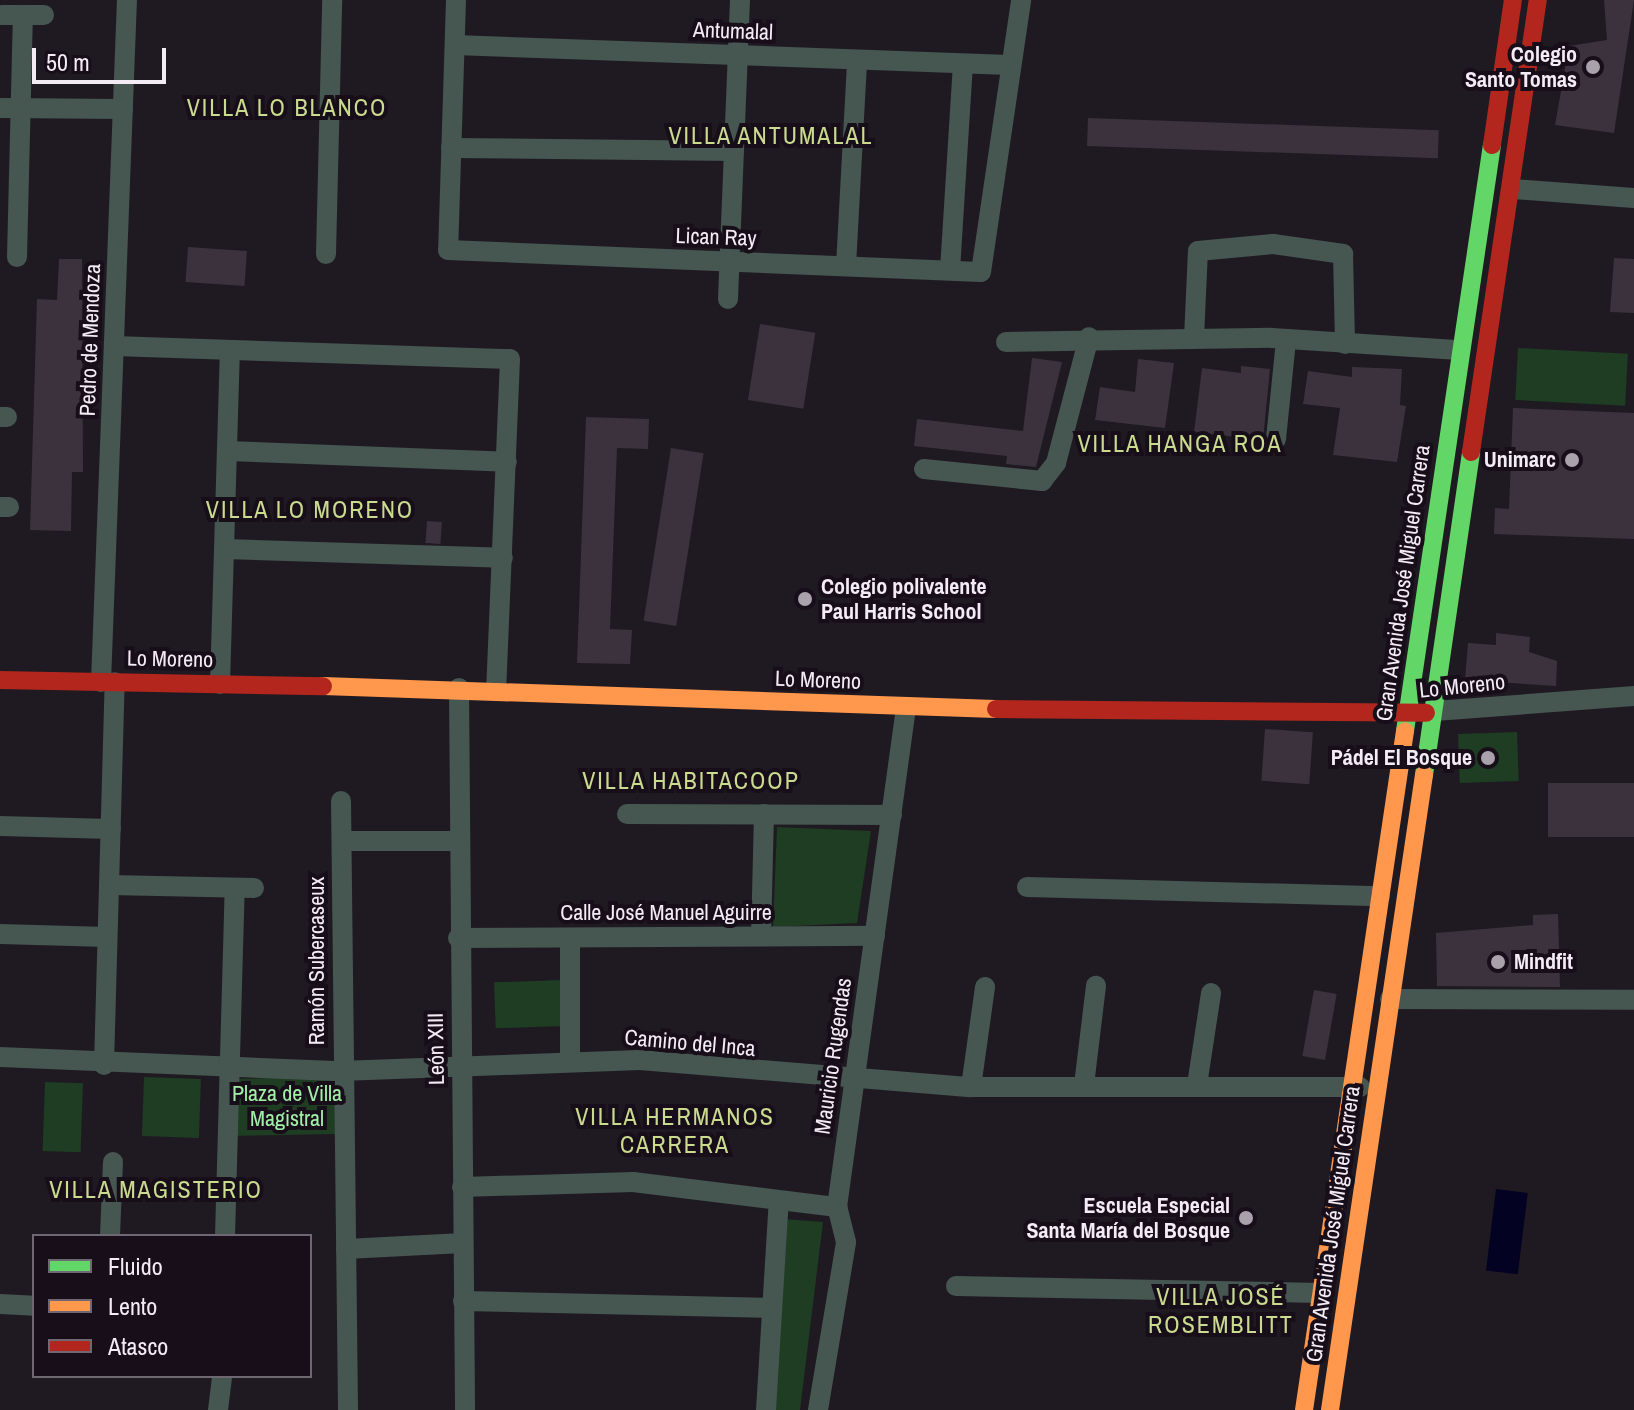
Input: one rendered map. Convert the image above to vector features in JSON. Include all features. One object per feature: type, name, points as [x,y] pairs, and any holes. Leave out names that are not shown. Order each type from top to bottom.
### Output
[{"type":"main road","name":"Gran Avenida José Miguel Carrera","points":[[1304,1410],[1513,0]]},
{"type":"main road","name":"Gran Avenida José Miguel Carrera","points":[[1330,1410],[1513,189],[1538,0]]},
{"type":"main road","name":"Lo Moreno","points":[[0,680],[459,688],[906,708],[1409,716],[1435,711]]},
{"type":"street","name":"Pedro de Mendoza","points":[[104,1065],[111,829],[108,682],[114,346],[127,0]]},
{"type":"street","points":[[326,254],[332,0]]},
{"type":"street","points":[[456,0],[451,148],[734,151]]},
{"type":"street","points":[[728,299],[740,0]]},
{"type":"street","points":[[1010,65],[1021,0]]},
{"type":"street","points":[[2,15],[44,15]]},
{"type":"street","points":[[17,257],[10,108],[23,15]]},
{"type":"street","name":"Antumalal","points":[[455,45],[1010,65]]},
{"type":"street","points":[[846,266],[857,60]]},
{"type":"street","points":[[950,270],[963,64]]},
{"type":"street","name":"Lican Ray","points":[[451,148],[448,250],[981,272],[1010,65]]},
{"type":"street","points":[[10,108],[123,109]]},
{"type":"street","points":[[1513,189],[1634,198]]},
{"type":"street","points":[[1194,338],[1198,251],[1273,244],[1343,254],[1345,344]]},
{"type":"street","points":[[1006,342],[1089,337],[1194,338],[1460,350]]},
{"type":"street","points":[[924,469],[1042,481],[1056,463],[1089,337]]},
{"type":"street","points":[[1276,439],[1286,340]]},
{"type":"street","points":[[114,346],[510,359],[496,691]]},
{"type":"street","points":[[220,684],[230,350]]},
{"type":"street","points":[[227,451],[507,462]]},
{"type":"street","points":[[224,549],[503,558]]},
{"type":"street","name":"León XIII","points":[[459,688],[457,841],[465,1410]]},
{"type":"street","name":"Lo Moreno","points":[[1435,711],[1634,696]]},
{"type":"street","name":"Mauricio Rugendas","points":[[818,1410],[846,1242],[837,1207],[906,708]]},
{"type":"street","name":"Ramón Subercaseux","points":[[341,801],[341,1071],[348,1410]]},
{"type":"street","points":[[627,814],[892,815]]},
{"type":"street","points":[[761,936],[764,814]]},
{"type":"street","points":[[0,826],[111,829]]},
{"type":"street","points":[[342,841],[457,841]]},
{"type":"street","points":[[109,885],[244,888],[228,1064],[225,1234]]},
{"type":"street","points":[[1027,887],[1380,896]]},
{"type":"street","points":[[0,934],[107,937]]},
{"type":"street","name":"Calle José Manuel Aguirre","points":[[458,938],[875,936]]},
{"type":"street","points":[[570,938],[570,1061]]},
{"type":"street","points":[[1084,1085],[1096,986]]},
{"type":"street","points":[[971,1087],[985,987]]},
{"type":"street","points":[[1197,1085],[1211,993]]},
{"type":"street","points":[[1390,999],[1634,1000]]},
{"type":"street","name":"Camino del Inca","points":[[0,1057],[104,1065],[228,1064],[341,1071],[640,1060],[853,1082],[971,1087],[1376,1087]]},
{"type":"street","points":[[110,1234],[113,1162]]},
{"type":"street","points":[[462,1187],[633,1182],[837,1207]]},
{"type":"street","points":[[766,1410],[779,1200]]},
{"type":"street","points":[[346,1249],[463,1243]]},
{"type":"street","points":[[956,1286],[1323,1293]]},
{"type":"street","points":[[463,1301],[772,1308]]},
{"type":"street","points":[[0,1304],[32,1306]]},
{"type":"green space","points":[[1518,348],[1628,354],[1625,406],[1515,400]]},
{"type":"green space","name":"Pádel El Bosque","points":[[1517,732],[1519,781],[1460,783],[1458,734]]},
{"type":"green space","points":[[777,827],[871,831],[857,923],[773,927]]},
{"type":"green space","points":[[562,980],[564,1026],[496,1028],[494,982]]},
{"type":"green space","points":[[144,1077],[201,1079],[199,1138],[142,1136]]},
{"type":"green space","name":"Plaza de Villa Magistral","points":[[337,1077],[338,1134],[237,1136],[236,1079]]},
{"type":"green space","points":[[45,1082],[83,1083],[81,1152],[43,1151]]},
{"type":"green space","points":[[783,1219],[823,1222],[800,1410],[773,1410]]},
{"type":"water","points":[[1496,1189],[1528,1193],[1518,1274],[1486,1270]]},
{"type":"building","points":[[1604,0],[1634,0],[1614,133],[1555,125],[1569,46],[1607,40]]},
{"type":"building","points":[[1088,118],[1439,130],[1438,158],[1087,146]]},
{"type":"building","points":[[188,247],[247,251],[244,286],[186,282]]},
{"type":"building","points":[[1614,258],[1634,259],[1634,313],[1610,312]]},
{"type":"building","points":[[59,259],[82,259],[83,472],[72,472],[71,531],[30,530],[37,299],[57,300]]},
{"type":"building","points":[[760,324],[815,333],[803,409],[748,400]]},
{"type":"building","points":[[1032,358],[1062,362],[1036,467],[1006,464],[1007,456],[914,446],[917,419],[1023,431]]},
{"type":"building","points":[[1138,359],[1174,363],[1165,428],[1095,420],[1100,387],[1135,392]]},
{"type":"building","points":[[1241,366],[1270,369],[1263,440],[1194,432],[1202,368],[1241,373]]},
{"type":"building","points":[[1352,367],[1402,369],[1400,405],[1406,406],[1397,462],[1333,455],[1340,408],[1303,404],[1308,371],[1352,377]]},
{"type":"building","name":"Unimarc","points":[[1513,408],[1634,413],[1634,539],[1494,534],[1495,508],[1509,509]]},
{"type":"building","points":[[586,417],[649,419],[648,449],[617,448],[610,629],[632,630],[630,664],[577,663]]},
{"type":"building","points":[[671,448],[704,453],[676,626],[644,621]]},
{"type":"building","points":[[427,521],[442,522],[440,544],[425,543]]},
{"type":"building","points":[[1496,633],[1530,637],[1529,652],[1557,661],[1556,686],[1465,680],[1468,643],[1496,645]]},
{"type":"building","points":[[1265,729],[1313,732],[1309,784],[1261,781]]},
{"type":"building","points":[[1548,783],[1634,783],[1634,837],[1548,837]]},
{"type":"building","name":"Mindfit","points":[[1558,914],[1560,987],[1437,986],[1436,933],[1533,925],[1533,915]]},
{"type":"building","points":[[1314,990],[1337,994],[1325,1060],[1302,1056]]},
{"type":"traffic: fast","points":[[1405,731],[1492,145]]},
{"type":"traffic: fast","points":[[1424,775],[1471,452]]},
{"type":"traffic: slow","points":[[323,686],[996,709]]},
{"type":"traffic: slow","points":[[1304,1410],[1405,731]]},
{"type":"traffic: slow","points":[[1330,1410],[1424,775]]},
{"type":"traffic: jam","points":[[1492,145],[1513,0]]},
{"type":"traffic: jam","points":[[1471,452],[1538,0]]},
{"type":"traffic: jam","points":[[0,680],[323,686]]},
{"type":"traffic: jam","points":[[996,709],[1426,713]]},
{"type":"place","name":"Colegio Santo Tomas","points":[[1593,67]]},
{"type":"place","name":"Unimarc","points":[[1572,460]]},
{"type":"place","name":"Colegio polivalente Paul Harris School","points":[[805,599]]},
{"type":"place","name":"Pádel El Bosque","points":[[1488,758]]},
{"type":"place","name":"Mindfit","points":[[1498,962]]},
{"type":"place","name":"Escuela Especial Santa María del Bosque","points":[[1246,1218]]},
{"type":"district","name":"VILLA LO BLANCO","points":[[287,108]]},
{"type":"district","name":"VILLA ANTUMALAL","points":[[771,136]]},
{"type":"district","name":"VILLA HANGA ROA","points":[[1180,444]]},
{"type":"district","name":"VILLA LO MORENO","points":[[310,510]]},
{"type":"district","name":"VILLA HABITACOOP","points":[[691,781]]},
{"type":"district","name":"VILLA HERMANOS CARRERA","points":[[675,1131]]},
{"type":"district","name":"VILLA MAGISTERIO","points":[[156,1190]]},
{"type":"district","name":"VILLA JOSÉ ROSEMBLITT","points":[[1221,1311]]}]
